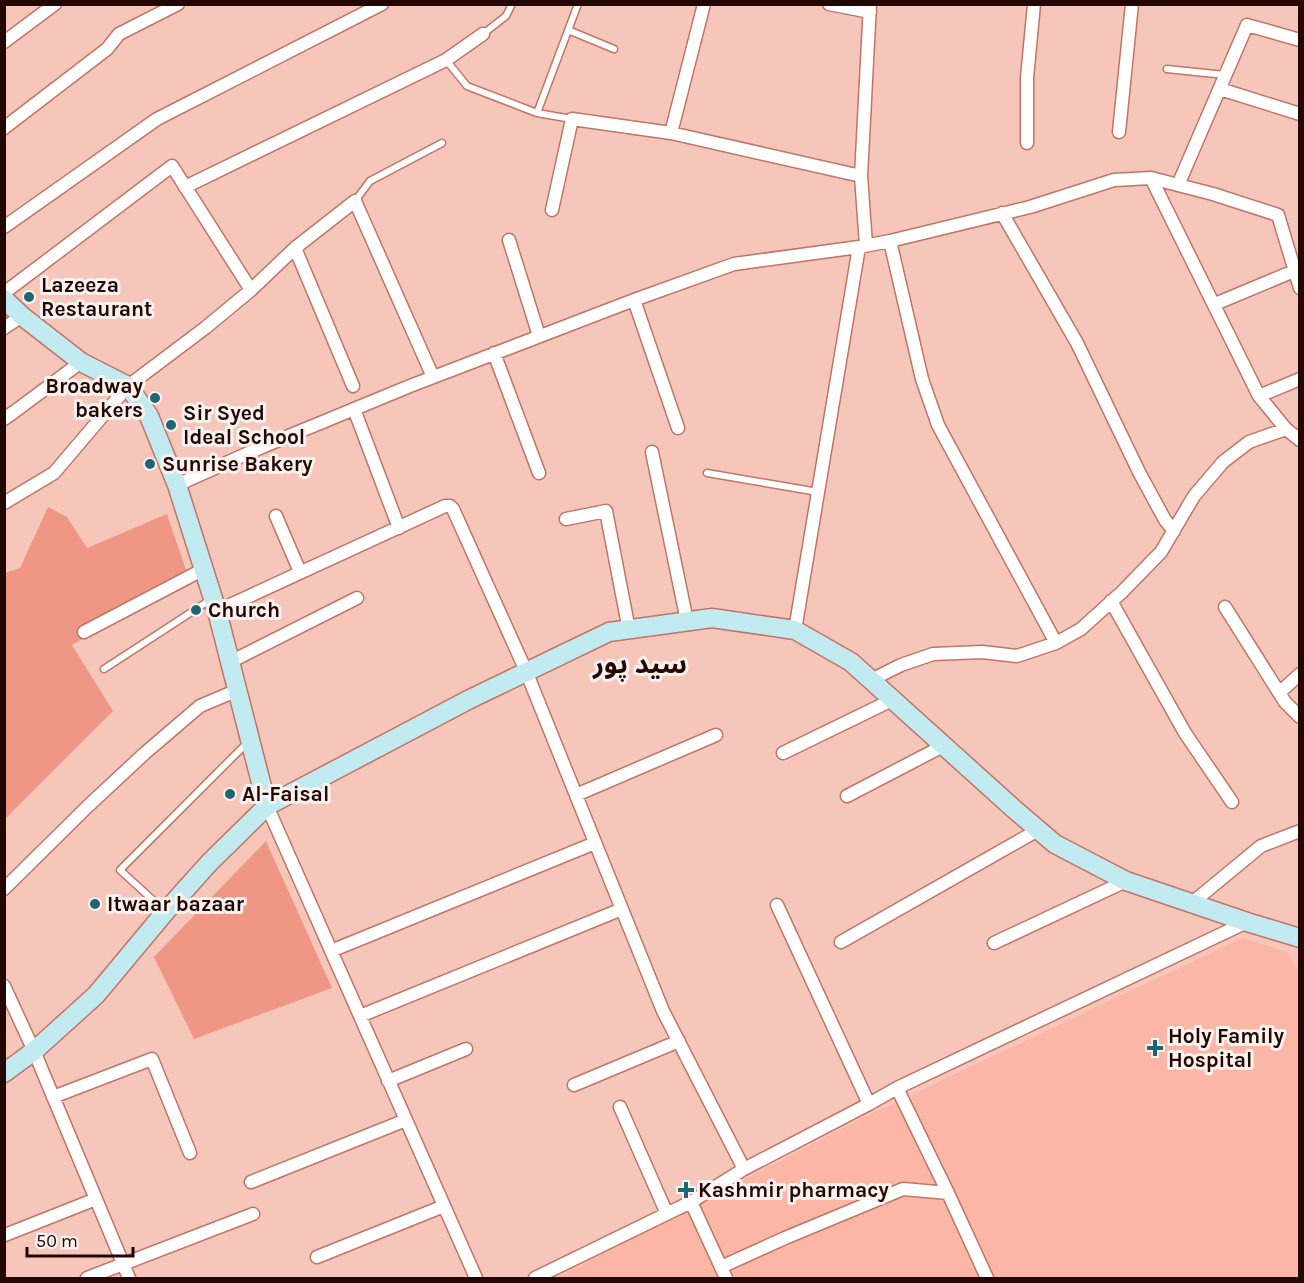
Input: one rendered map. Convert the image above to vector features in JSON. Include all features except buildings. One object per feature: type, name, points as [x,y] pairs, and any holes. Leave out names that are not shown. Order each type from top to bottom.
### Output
[{"type":"main road","points":[[4,299],[81,362],[128,386],[149,416],[177,485],[215,604],[267,806]]},
{"type":"main road","points":[[4,1072],[34,1051],[96,995],[210,862],[267,806],[470,699],[609,632],[712,618],[795,630],[851,662],[1055,844],[1126,881],[1299,938]]},
{"type":"street","points":[[4,42],[55,4]]},
{"type":"street","points":[[4,128],[107,49],[119,34],[178,4]]},
{"type":"street","points":[[4,227],[158,119],[382,4]]},
{"type":"street","points":[[671,133],[704,4]]},
{"type":"street","points":[[795,630],[863,246],[861,176],[870,8],[829,4]]},
{"type":"street","points":[[1027,143],[1027,78],[1034,4]]},
{"type":"street","points":[[1119,132],[1132,4]]},
{"type":"street","points":[[1178,185],[1247,25],[1299,40]]},
{"type":"street","points":[[185,187],[446,60],[483,34]]},
{"type":"street","points":[[1220,89],[1299,114]]},
{"type":"street","points":[[552,210],[572,119],[671,133],[861,176]]},
{"type":"street","points":[[4,293],[172,166],[251,290]]},
{"type":"street","points":[[1152,178],[1259,396],[1286,429],[1299,440]]},
{"type":"street","points":[[177,485],[262,447],[433,377],[734,264],[890,241],[1030,207],[1114,180],[1152,178],[1278,215],[1299,288]]},
{"type":"street","points":[[4,503],[54,473],[128,386],[205,328],[251,290],[295,248],[355,201],[433,377]]},
{"type":"street","points":[[1002,213],[1077,343],[1139,472],[1165,520],[1174,531]]},
{"type":"street","points":[[509,240],[539,336]]},
{"type":"street","points":[[890,241],[922,379],[938,425],[1056,644]]},
{"type":"street","points":[[295,248],[353,386]]},
{"type":"street","points":[[1215,304],[1294,271]]},
{"type":"street","points":[[634,300],[678,428]]},
{"type":"street","points":[[4,328],[22,316]]},
{"type":"street","points":[[494,353],[539,473]]},
{"type":"street","points":[[4,418],[81,362]]},
{"type":"street","points":[[1259,396],[1299,379]]},
{"type":"street","points":[[354,409],[399,528]]},
{"type":"street","points":[[871,680],[902,665],[933,654],[982,652],[1017,656],[1056,644],[1080,629],[1112,601],[1161,552],[1194,495],[1223,462],[1249,442],[1286,429]]},
{"type":"street","points":[[652,452],[687,621]]},
{"type":"street","points":[[215,604],[300,572],[445,506],[453,509],[526,671],[663,1011],[744,1169]]},
{"type":"street","points":[[566,519],[606,511],[629,630]]},
{"type":"street","points":[[276,516],[300,572]]},
{"type":"street","points":[[84,632],[204,569]]},
{"type":"street","points":[[230,662],[357,598]]},
{"type":"street","points":[[1112,601],[1185,733],[1232,802]]},
{"type":"street","points":[[1225,608],[1285,702],[1299,717]]},
{"type":"street","points":[[1279,693],[1299,674]]},
{"type":"street","points":[[4,889],[87,807],[200,706],[238,690]]},
{"type":"street","points":[[783,753],[892,700]]},
{"type":"street","points":[[576,795],[716,735]]},
{"type":"street","points":[[847,796],[943,746]]},
{"type":"street","points":[[267,806],[476,1278]]},
{"type":"street","points":[[841,942],[1038,830]]},
{"type":"street","points":[[1192,903],[1261,846],[1299,831]]},
{"type":"street","points":[[331,951],[596,843]]},
{"type":"street","points":[[994,943],[1126,881]]},
{"type":"street","points":[[777,905],[869,1104]]},
{"type":"street","points":[[360,1016],[622,909]]},
{"type":"street","points":[[535,1278],[691,1202],[744,1169],[897,1088],[1247,922]]},
{"type":"street","points":[[4,986],[34,1051],[129,1278]]},
{"type":"street","points":[[574,1085],[679,1041]]},
{"type":"street","points":[[388,1081],[466,1049]]},
{"type":"street","points":[[53,1097],[152,1059],[190,1153]]},
{"type":"street","points":[[897,1088],[987,1278]]},
{"type":"street","points":[[620,1107],[667,1214]]},
{"type":"street","points":[[251,1182],[406,1120]]},
{"type":"street","points":[[691,1202],[724,1273],[785,1238],[903,1189],[948,1193]]},
{"type":"street","points":[[6,1235],[96,1199]]},
{"type":"street","points":[[317,1257],[444,1206]]},
{"type":"street","points":[[87,1278],[253,1214]]},
{"type":"lane","points":[[483,34],[506,16],[512,4]]},
{"type":"lane","points":[[537,112],[578,4]]},
{"type":"lane","points":[[568,30],[614,49]]},
{"type":"lane","points":[[446,60],[467,86],[537,112],[572,119]]},
{"type":"lane","points":[[1167,69],[1225,75]]},
{"type":"lane","points":[[355,201],[370,181],[442,143]]},
{"type":"lane","points":[[707,473],[818,492]]},
{"type":"lane","points":[[104,669],[215,604]]},
{"type":"lane","points":[[166,912],[120,870],[250,740]]},
{"type":"shaded area","points":[[48,507],[67,517],[87,548],[167,514],[189,579],[72,645],[113,711],[5,819],[5,573],[20,568]]},
{"type":"shaded area","points":[[266,841],[332,988],[194,1039],[154,957]]},
{"type":"shaded area","name":"Holy Family Hospital","points":[[1242,938],[1287,952],[1299,973],[1299,1278],[556,1278],[852,1123]]},
{"type":"place","name":"Lazeeza Restaurant","points":[[29,297]]},
{"type":"place","name":"Broadway bakers","points":[[155,398]]},
{"type":"place","name":"Sir Syed Ideal School","points":[[171,425]]},
{"type":"place","name":"Sunrise Bakery","points":[[150,464]]},
{"type":"place","name":"Church","points":[[196,610]]},
{"type":"place","name":"Al-Faisal","points":[[230,794]]},
{"type":"place","name":"Itwaar bazaar","points":[[95,904]]},
{"type":"place","name":"Holy Family Hospital","points":[[1155,1048]]},
{"type":"place","name":"Kashmir pharmacy","points":[[686,1190]]},
{"type":"district","name":"سید پور","points":[[640,664]]}]
